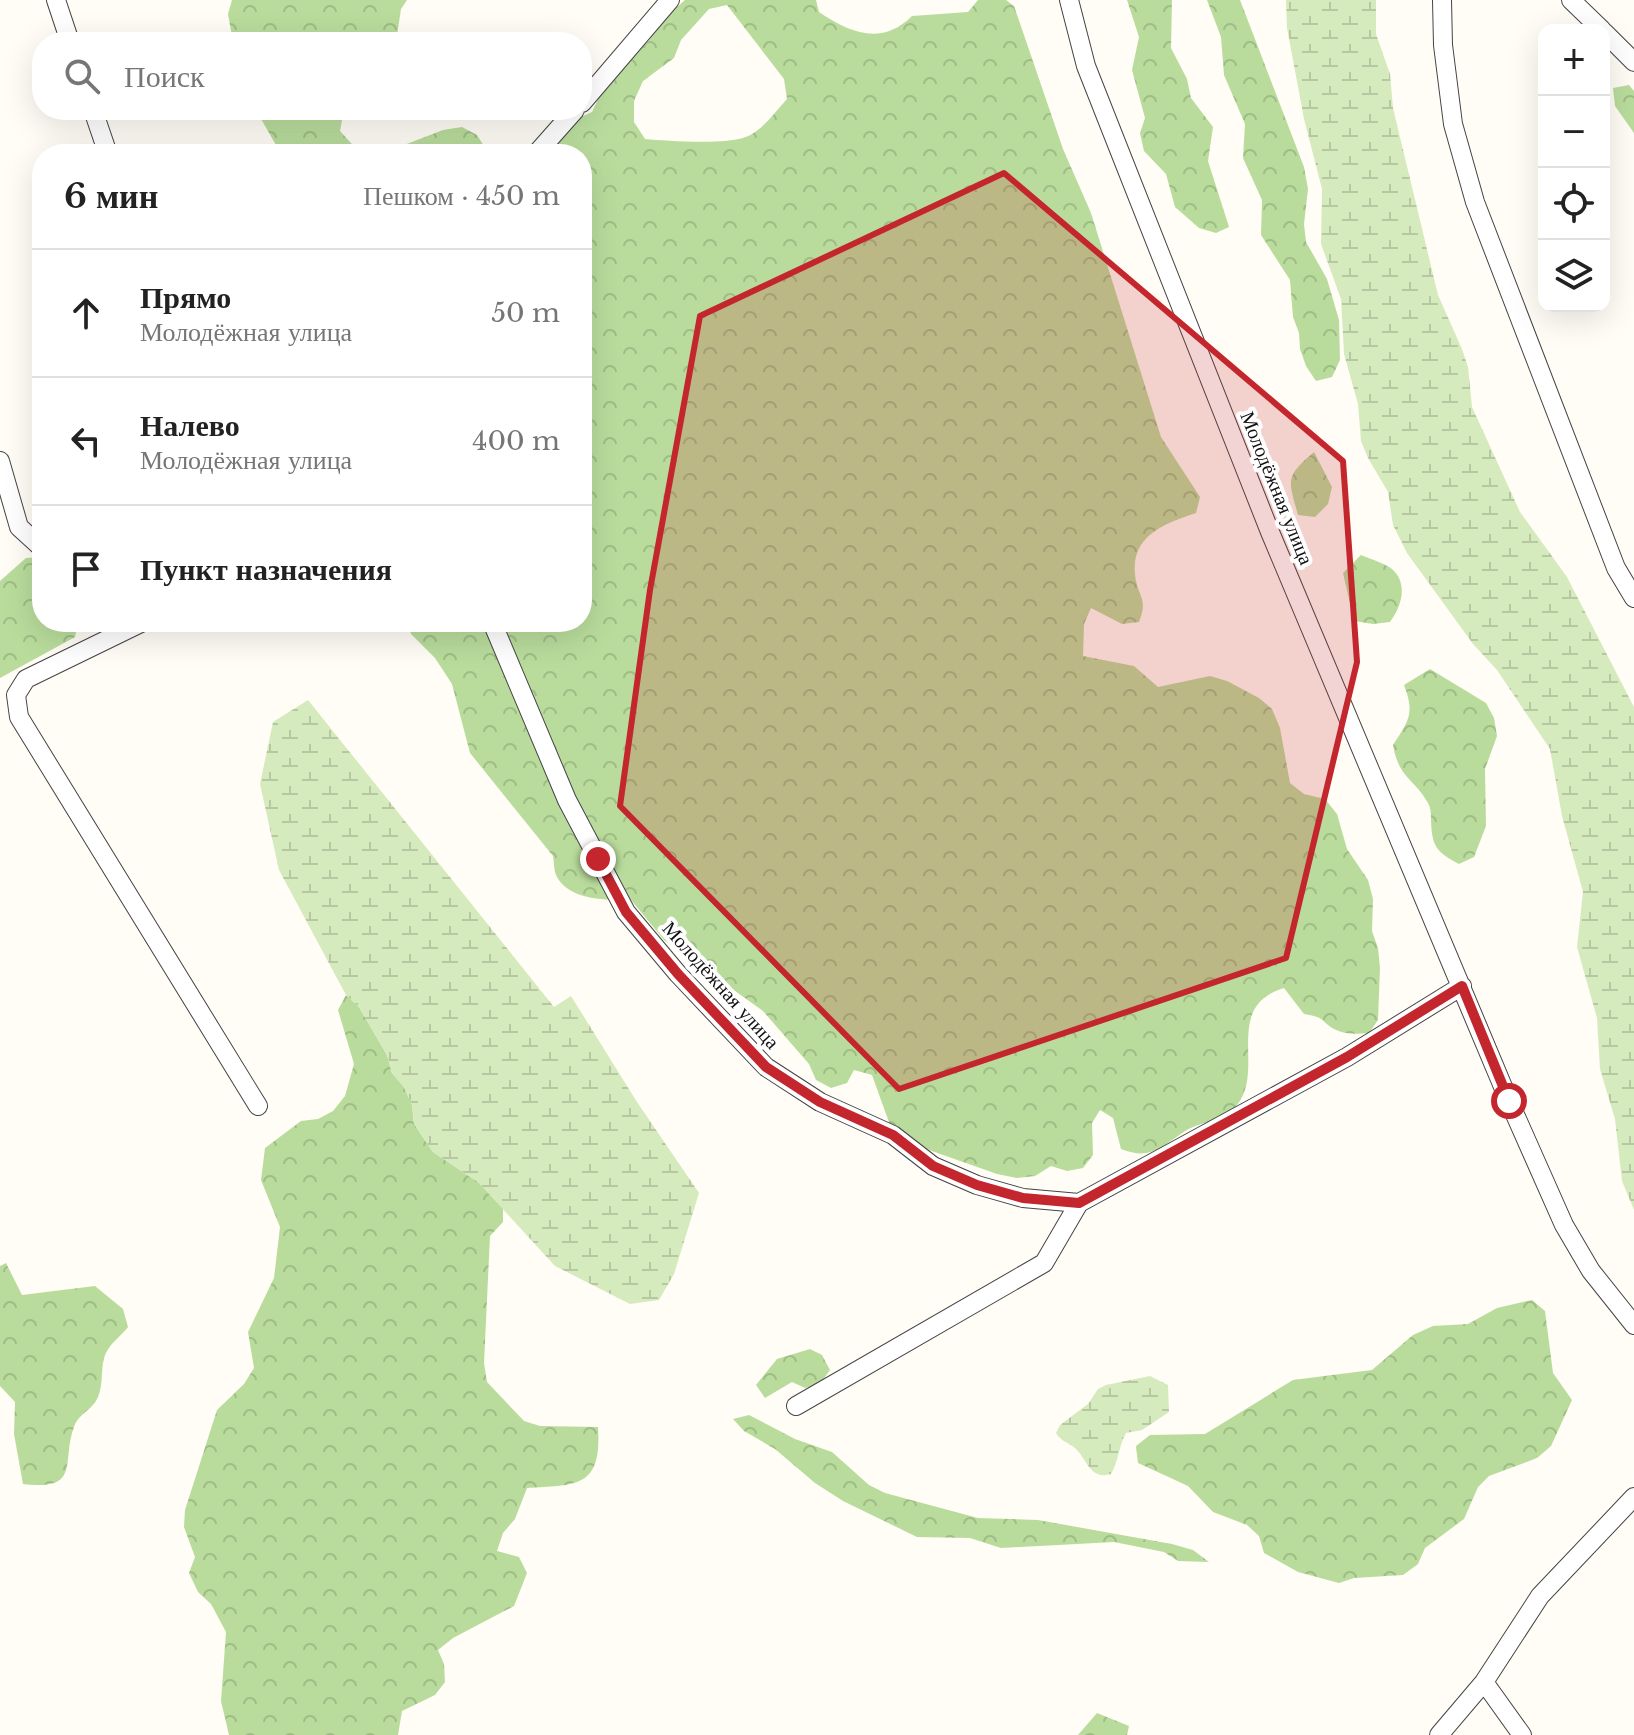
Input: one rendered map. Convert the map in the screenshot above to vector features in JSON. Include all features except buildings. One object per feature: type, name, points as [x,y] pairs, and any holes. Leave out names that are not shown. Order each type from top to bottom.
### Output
[{"type":"street","points":[[56,0],[67,32]]},
{"type":"street","points":[[592,91],[670,0]]},
{"type":"street","name":"Молодёжная улица","points":[[1069,0],[1086,66],[1270,532],[1509,1101],[1564,1225],[1591,1271],[1634,1325]]},
{"type":"street","points":[[1442,0],[1443,45],[1453,124],[1475,202],[1616,568],[1634,598]]},
{"type":"street","points":[[1571,0],[1596,24]]},
{"type":"street","points":[[1610,38],[1634,62]]},
{"type":"street","points":[[96,120],[105,144]]},
{"type":"street","points":[[545,144],[566,120]]},
{"type":"street","points":[[0,461],[19,527],[32,539]]},
{"type":"street","points":[[117,632],[26,679],[16,695],[19,717],[258,1106]]},
{"type":"street","name":"Молодёжная улица","points":[[496,632],[567,800],[626,912],[678,974],[766,1067],[820,1102],[893,1135],[933,1166],[977,1185],[1023,1198],[1079,1203]]},
{"type":"street","points":[[796,1406],[1044,1263],[1068,1227],[1079,1203],[1347,1057],[1462,986]]},
{"type":"street","points":[[1439,1735],[1484,1682],[1540,1596],[1634,1497]]},
{"type":"street","points":[[1484,1682],[1522,1735]]},
{"type":"highlighted area","points":[[1004,173],[1343,461],[1357,662],[1286,958],[899,1089],[620,806],[650,590],[700,316]]},
{"type":"green space","points":[[232,0],[407,0],[401,9],[398,32],[231,32],[228,14]]},
{"type":"green space","points":[[685,0],[816,0],[819,12],[842,26],[866,33],[889,31],[912,16],[968,12],[978,0],[1006,0],[1014,6],[1063,149],[1091,213],[1161,437],[1200,497],[1196,513],[1162,526],[1139,549],[1135,574],[1143,607],[1139,622],[1122,624],[1091,608],[1084,624],[1083,656],[1134,666],[1158,687],[1210,676],[1227,681],[1259,698],[1272,709],[1280,728],[1290,783],[1304,794],[1325,799],[1337,814],[1347,849],[1368,880],[1373,899],[1372,931],[1380,968],[1378,1020],[1369,1033],[1342,1032],[1320,1018],[1304,1014],[1284,988],[1265,997],[1255,1009],[1248,1040],[1245,1090],[1231,1111],[1189,1129],[1153,1151],[1139,1153],[1121,1149],[1113,1118],[1100,1110],[1092,1123],[1093,1155],[1083,1168],[1067,1171],[1051,1166],[1035,1176],[1017,1178],[912,1144],[890,1125],[872,1075],[854,1070],[847,1083],[831,1088],[816,1080],[809,1064],[763,1011],[664,940],[631,900],[589,897],[562,884],[556,875],[553,856],[470,753],[452,684],[435,658],[410,632],[592,632],[592,144],[543,144],[556,128],[574,120],[592,120],[592,112],[607,80],[647,43],[669,14]],"holes":[[[727,5],[784,79],[787,99],[752,134],[737,139],[711,142],[645,139],[634,122],[634,101],[643,81],[674,58],[681,40],[709,9]]]},
{"type":"green space","points":[[1127,0],[1172,0],[1171,48],[1187,79],[1191,98],[1213,127],[1208,161],[1229,227],[1216,233],[1199,228],[1175,207],[1166,174],[1144,151],[1140,133],[1145,118],[1132,70],[1139,37]]},
{"type":"green space","points":[[1207,0],[1240,0],[1304,167],[1308,189],[1304,224],[1306,242],[1327,279],[1339,320],[1340,360],[1332,377],[1316,381],[1306,366],[1293,317],[1290,280],[1261,235],[1262,200],[1243,158],[1245,124],[1224,75],[1221,37]]},
{"type":"green space","points":[[1286,0],[1376,0],[1376,34],[1390,74],[1393,108],[1438,295],[1468,367],[1472,407],[1520,512],[1567,577],[1634,707],[1634,1210],[1622,1181],[1615,1119],[1600,1069],[1597,1018],[1577,947],[1583,892],[1562,816],[1550,749],[1497,670],[1473,644],[1407,553],[1393,525],[1388,492],[1361,441],[1358,404],[1344,354],[1341,299],[1321,244],[1322,189],[1304,119],[1287,28]]},
{"type":"green space","points":[[1629,85],[1634,91],[1634,133],[1615,106],[1613,88]]},
{"type":"green space","points":[[262,120],[342,120],[340,131],[352,144],[275,144]]},
{"type":"green space","points":[[462,127],[477,135],[483,144],[407,144],[443,130]]},
{"type":"green space","points":[[1314,452],[1332,487],[1328,504],[1315,517],[1298,515],[1291,486],[1291,479],[1298,467]]},
{"type":"green space","points":[[1361,555],[1392,569],[1397,575],[1402,596],[1390,622],[1373,624],[1354,621],[1343,573]]},
{"type":"green space","points":[[26,558],[32,558],[32,632],[76,632],[75,637],[0,678],[0,581]]},
{"type":"green space","points":[[1430,669],[1486,703],[1494,718],[1497,736],[1485,769],[1486,826],[1474,857],[1459,864],[1437,847],[1429,805],[1403,772],[1393,745],[1409,716],[1404,685]]},
{"type":"green space","points":[[308,700],[554,1007],[571,996],[637,1102],[699,1193],[674,1274],[659,1300],[630,1304],[555,1266],[478,1182],[433,1152],[414,1124],[412,1105],[404,1087],[392,1073],[387,1055],[359,1007],[346,995],[279,870],[260,784],[273,722]]},
{"type":"green space","points":[[346,995],[359,1007],[387,1055],[392,1073],[404,1087],[412,1105],[414,1124],[433,1152],[478,1182],[503,1206],[503,1222],[490,1236],[484,1363],[487,1382],[524,1421],[540,1426],[598,1427],[596,1462],[583,1479],[560,1486],[527,1488],[515,1519],[503,1533],[497,1551],[519,1557],[527,1573],[514,1606],[453,1638],[438,1650],[444,1664],[445,1682],[435,1695],[402,1711],[398,1735],[229,1735],[221,1701],[226,1632],[211,1604],[198,1592],[189,1573],[195,1557],[184,1527],[185,1510],[217,1410],[244,1384],[254,1368],[248,1332],[274,1278],[280,1227],[261,1180],[265,1148],[301,1121],[318,1119],[333,1111],[345,1096],[354,1064],[338,1010]]},
{"type":"green space","points":[[6,1263],[22,1295],[95,1286],[123,1309],[128,1327],[107,1351],[99,1393],[76,1422],[66,1471],[54,1483],[23,1484],[14,1434],[15,1402],[0,1386],[0,1266]]},
{"type":"green space","points":[[1532,1300],[1545,1311],[1553,1373],[1572,1400],[1551,1446],[1537,1458],[1489,1476],[1478,1487],[1464,1519],[1425,1548],[1418,1564],[1403,1575],[1354,1578],[1339,1583],[1298,1572],[1264,1553],[1259,1536],[1247,1525],[1213,1512],[1188,1486],[1138,1463],[1136,1446],[1150,1435],[1205,1434],[1293,1380],[1372,1370],[1413,1335],[1433,1326],[1468,1324],[1497,1308]]},
{"type":"green space","points":[[810,1349],[822,1355],[830,1370],[820,1384],[805,1388],[792,1382],[765,1398],[756,1385],[777,1359]]},
{"type":"green space","points":[[1150,1376],[1168,1385],[1169,1412],[1142,1430],[1126,1433],[1111,1474],[1094,1472],[1076,1449],[1058,1436],[1056,1433],[1060,1425],[1088,1404],[1098,1389]]},
{"type":"green space","points":[[749,1415],[795,1439],[832,1452],[869,1485],[885,1493],[978,1518],[1038,1520],[1172,1544],[1193,1550],[1209,1562],[1178,1561],[1164,1552],[1114,1542],[1001,1548],[970,1538],[917,1537],[843,1501],[815,1483],[775,1449],[744,1431],[733,1419]]},
{"type":"green space","points":[[1097,1713],[1129,1726],[1127,1735],[1078,1735]]},
{"type":"route","points":[[598,859],[626,912],[678,974],[766,1067],[820,1102],[893,1135],[933,1166],[977,1185],[1023,1198],[1079,1203],[1347,1057],[1462,986],[1509,1101]]}]
